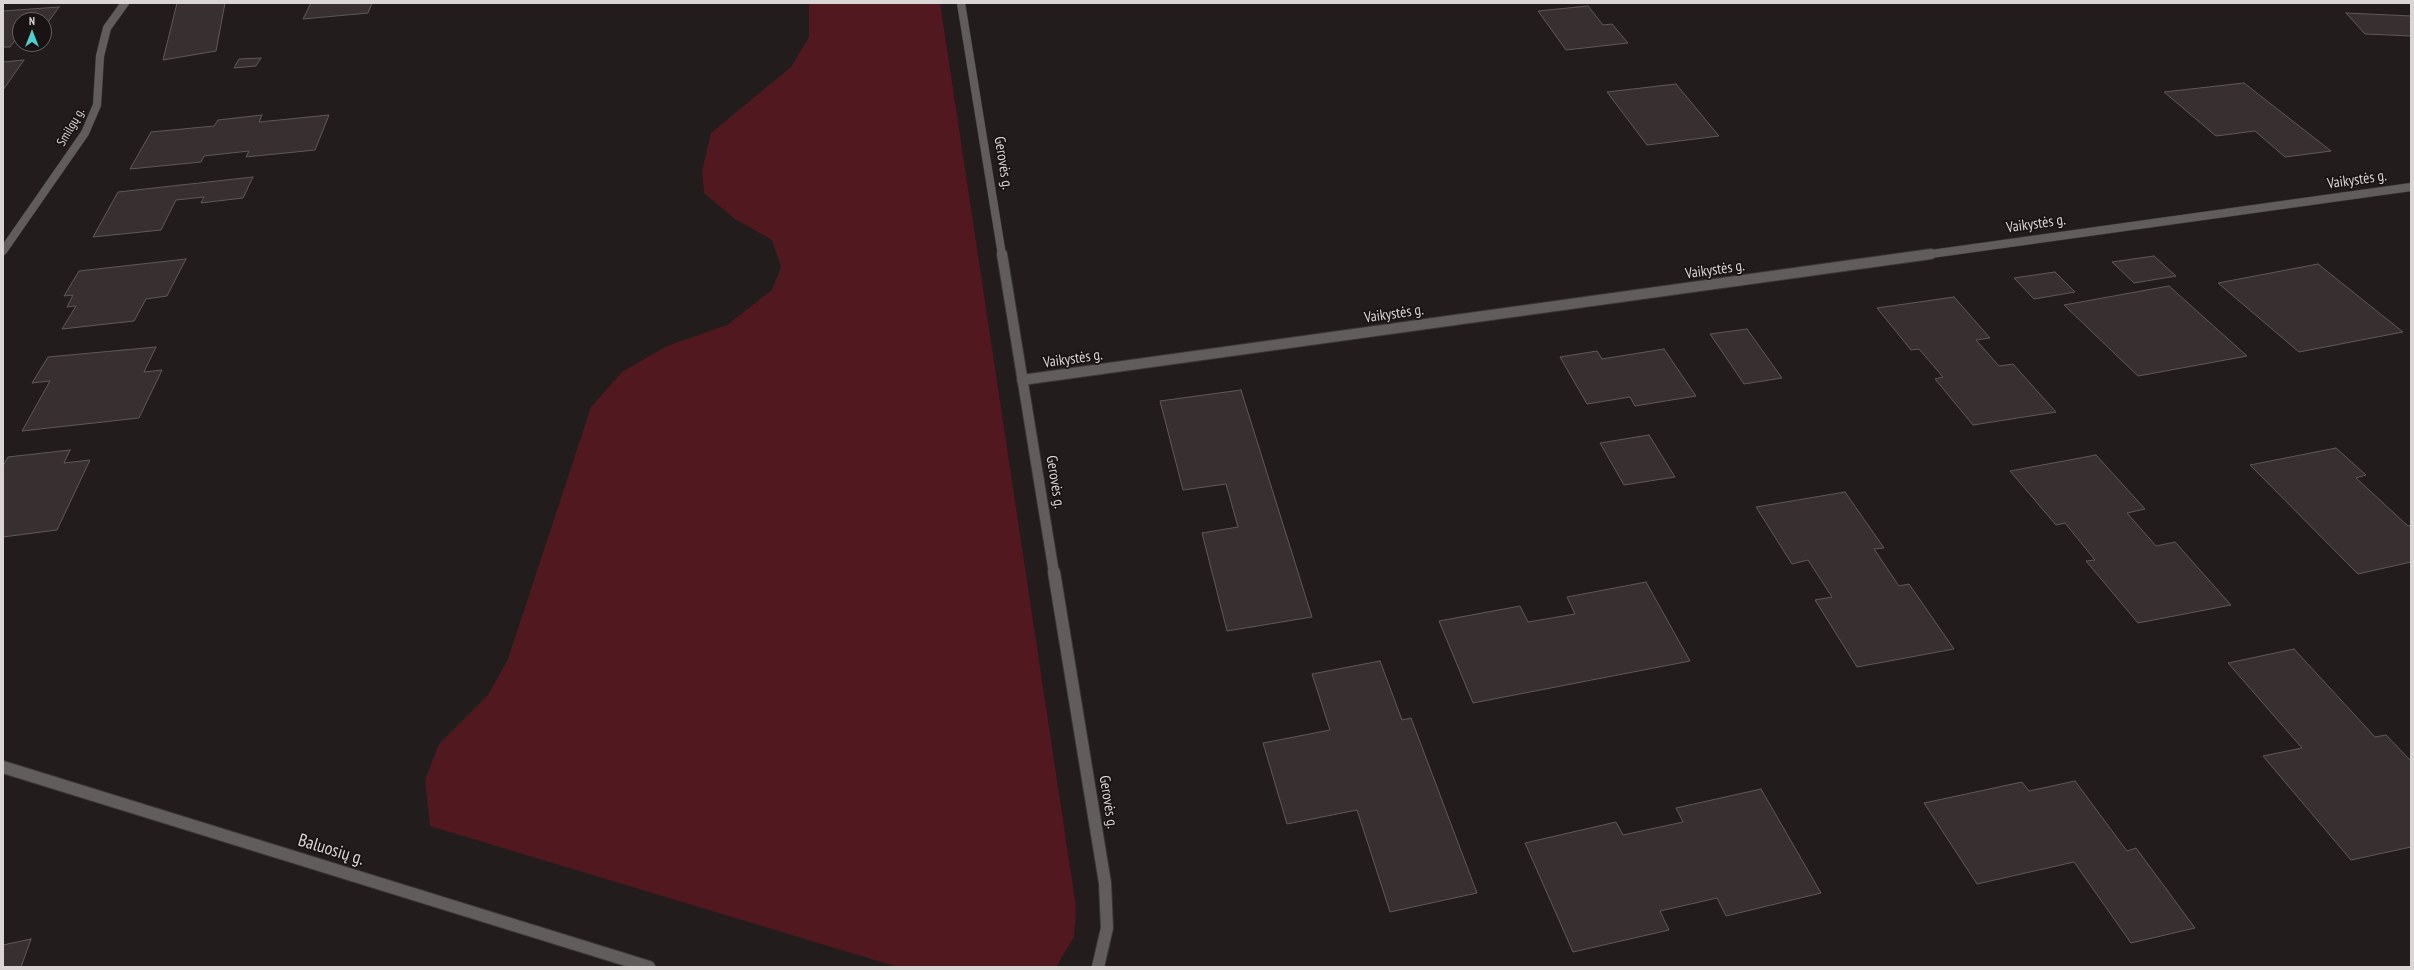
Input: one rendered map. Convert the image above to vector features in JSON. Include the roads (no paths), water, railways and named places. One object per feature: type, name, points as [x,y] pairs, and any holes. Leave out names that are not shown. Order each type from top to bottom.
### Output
[{"type":"street","name":"Smilgų g.","points":[[3,251],[85,133],[97,105],[100,56],[107,28],[126,3]]},
{"type":"street","name":"Gerovės g.","points":[[961,3],[1105,883],[1107,928],[1098,967]]},
{"type":"street","name":"Vaikystės g.","points":[[1022,380],[2411,187]]},
{"type":"street","name":"Baluosių g.","points":[[3,767],[649,967]]}]
